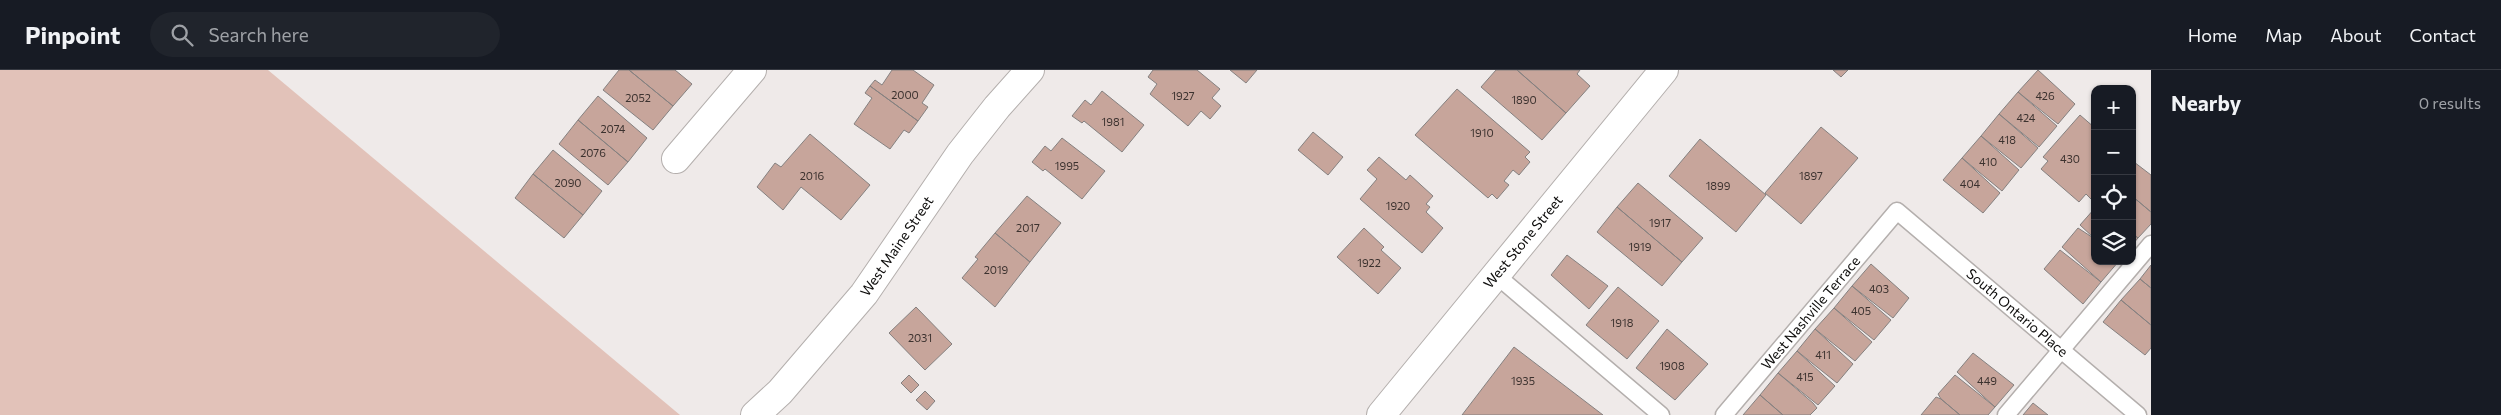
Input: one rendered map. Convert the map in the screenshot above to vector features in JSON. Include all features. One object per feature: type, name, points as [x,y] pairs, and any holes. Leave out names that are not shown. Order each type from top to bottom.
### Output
[{"type":"street","points":[[676,159],[752,70]]},
{"type":"street","name":"West Maine Street","points":[[755,415],[780,392],[864,294],[960,154],[997,107],[1030,70]]},
{"type":"street","name":"West Stone Street","points":[[1381,415],[1496,275],[1656,73]]},
{"type":"lane","name":"South Ontario Place","points":[[1897,211],[2138,415]]},
{"type":"lane","name":"West Nashville Terrace","points":[[1724,415],[1897,211]]},
{"type":"lane","points":[[2006,415],[2151,244]]},
{"type":"lane","points":[[1496,275],[1661,415]]},
{"type":"shaded area","points":[[0,70],[268,70],[680,415],[0,415]]},
{"type":"building","points":[[619,70],[629,70],[673,106],[653,130],[603,90]]},
{"type":"building","points":[[629,70],[675,70],[692,84],[673,106]]},
{"type":"building","points":[[892,70],[913,70],[934,85],[922,103],[928,107],[918,121],[870,86],[875,80],[882,85]]},
{"type":"building","points":[[1153,70],[1197,70],[1220,89],[1212,98],[1221,106],[1210,119],[1201,111],[1188,126],[1150,94],[1157,84],[1148,77]]},
{"type":"building","points":[[1230,70],[1257,70],[1246,83]]},
{"type":"building","points":[[1496,70],[1517,70],[1566,113],[1542,140],[1481,87]]},
{"type":"building","points":[[1517,70],[1580,70],[1577,74],[1590,86],[1566,113]]},
{"type":"building","points":[[1833,70],[1848,70],[1841,77]]},
{"type":"building","points":[[2038,70],[2075,104],[2058,124],[2018,92]]},
{"type":"building","points":[[870,86],[918,121],[909,133],[904,130],[890,149],[854,124],[872,98],[865,93]]},
{"type":"building","points":[[1457,89],[1530,152],[1525,157],[1530,162],[1519,175],[1513,170],[1504,181],[1509,185],[1497,199],[1492,194],[1488,198],[1415,135]]},
{"type":"building","points":[[1102,91],[1144,125],[1122,152],[1084,121],[1082,123],[1072,116],[1085,100],[1091,105]]},
{"type":"building","points":[[2018,92],[2057,126],[2039,147],[1999,114]]},
{"type":"building","points":[[598,96],[647,138],[628,162],[578,120]]},
{"type":"building","points":[[1999,114],[2038,148],[2021,168],[1981,136]]},
{"type":"building","points":[[2080,115],[2091,125],[2091,199],[2086,194],[2079,202],[2041,169],[2048,161],[2043,157]]},
{"type":"building","points":[[578,120],[628,162],[608,185],[559,144]]},
{"type":"building","points":[[1821,127],[1858,158],[1801,224],[1765,193]]},
{"type":"building","points":[[1313,132],[1343,157],[1328,175],[1298,150]]},
{"type":"building","points":[[810,134],[870,185],[841,220],[801,187],[783,210],[757,187],[775,163],[781,167]]},
{"type":"building","points":[[1981,136],[2019,170],[2002,191],[1962,158]]},
{"type":"building","points":[[1062,138],[1105,171],[1082,199],[1045,169],[1043,171],[1032,162],[1045,146],[1051,151]]},
{"type":"building","points":[[1700,139],[1766,195],[1736,232],[1669,176]]},
{"type":"building","points":[[553,150],[602,191],[583,215],[533,174]]},
{"type":"building","points":[[1379,157],[1406,180],[1410,175],[1433,196],[1426,204],[1430,207],[1426,212],[1443,228],[1422,253],[1360,199],[1377,179],[1367,170]]},
{"type":"building","points":[[1962,158],[2000,193],[1983,213],[1943,180]]},
{"type":"building","points":[[2136,164],[2151,175],[2151,212],[2136,199]]},
{"type":"building","points":[[533,174],[583,215],[564,238],[515,198]]},
{"type":"building","points":[[1638,183],[1703,238],[1682,262],[1617,207]]},
{"type":"building","points":[[1027,196],[1061,223],[1030,262],[995,233]]},
{"type":"building","points":[[2136,199],[2151,212],[2151,224],[2138,238],[2136,236]]},
{"type":"building","points":[[1617,207],[1682,262],[1662,286],[1597,232]]},
{"type":"building","points":[[2091,213],[2091,235],[2080,225]]},
{"type":"building","points":[[1364,228],[1384,247],[1381,250],[1401,268],[1378,294],[1337,257]]},
{"type":"building","points":[[2078,228],[2091,236],[2091,265],[2116,265],[2101,282],[2062,247]]},
{"type":"building","points":[[995,233],[1030,262],[995,307],[962,278],[978,259],[975,257]]},
{"type":"building","points":[[2060,250],[2101,282],[2083,304],[2044,269]]},
{"type":"building","points":[[1567,255],[1608,286],[1589,309],[1551,275]]},
{"type":"building","points":[[1871,264],[1909,298],[1893,318],[1852,286]]},
{"type":"building","points":[[2151,265],[2151,288],[2140,279]]},
{"type":"building","points":[[2140,279],[2151,288],[2151,325],[2121,300]]},
{"type":"building","points":[[1852,286],[1891,320],[1874,340],[1834,308]]},
{"type":"building","points":[[1618,287],[1659,321],[1627,359],[1586,325]]},
{"type":"building","points":[[2121,300],[2151,325],[2151,348],[2145,355],[2103,322]]},
{"type":"building","points":[[916,307],[952,344],[925,370],[889,333]]},
{"type":"building","points":[[1834,308],[1872,342],[1855,361],[1815,329]]},
{"type":"building","points":[[1667,329],[1708,364],[1675,400],[1636,368]]},
{"type":"building","points":[[1815,329],[1853,364],[1837,383],[1797,351]]},
{"type":"building","points":[[1514,347],[1603,415],[1462,415]]},
{"type":"building","points":[[1797,351],[1835,386],[1818,405],[1778,373]]},
{"type":"building","points":[[1973,353],[2014,385],[1995,407],[1957,372]]},
{"type":"building","points":[[1778,373],[1817,408],[1810,415],[1783,415],[1760,395]]},
{"type":"building","points":[[909,375],[919,385],[911,393],[901,383]]},
{"type":"building","points":[[1955,375],[1995,407],[1988,415],[1960,415],[1941,399],[1938,394]]},
{"type":"building","points":[[925,391],[935,401],[927,410],[916,400]]},
{"type":"building","points":[[1760,395],[1783,415],[1743,415]]},
{"type":"building","points":[[1936,397],[1941,399],[1960,415],[1921,415]]},
{"type":"building","points":[[2033,403],[2048,415],[2023,415]]}]
